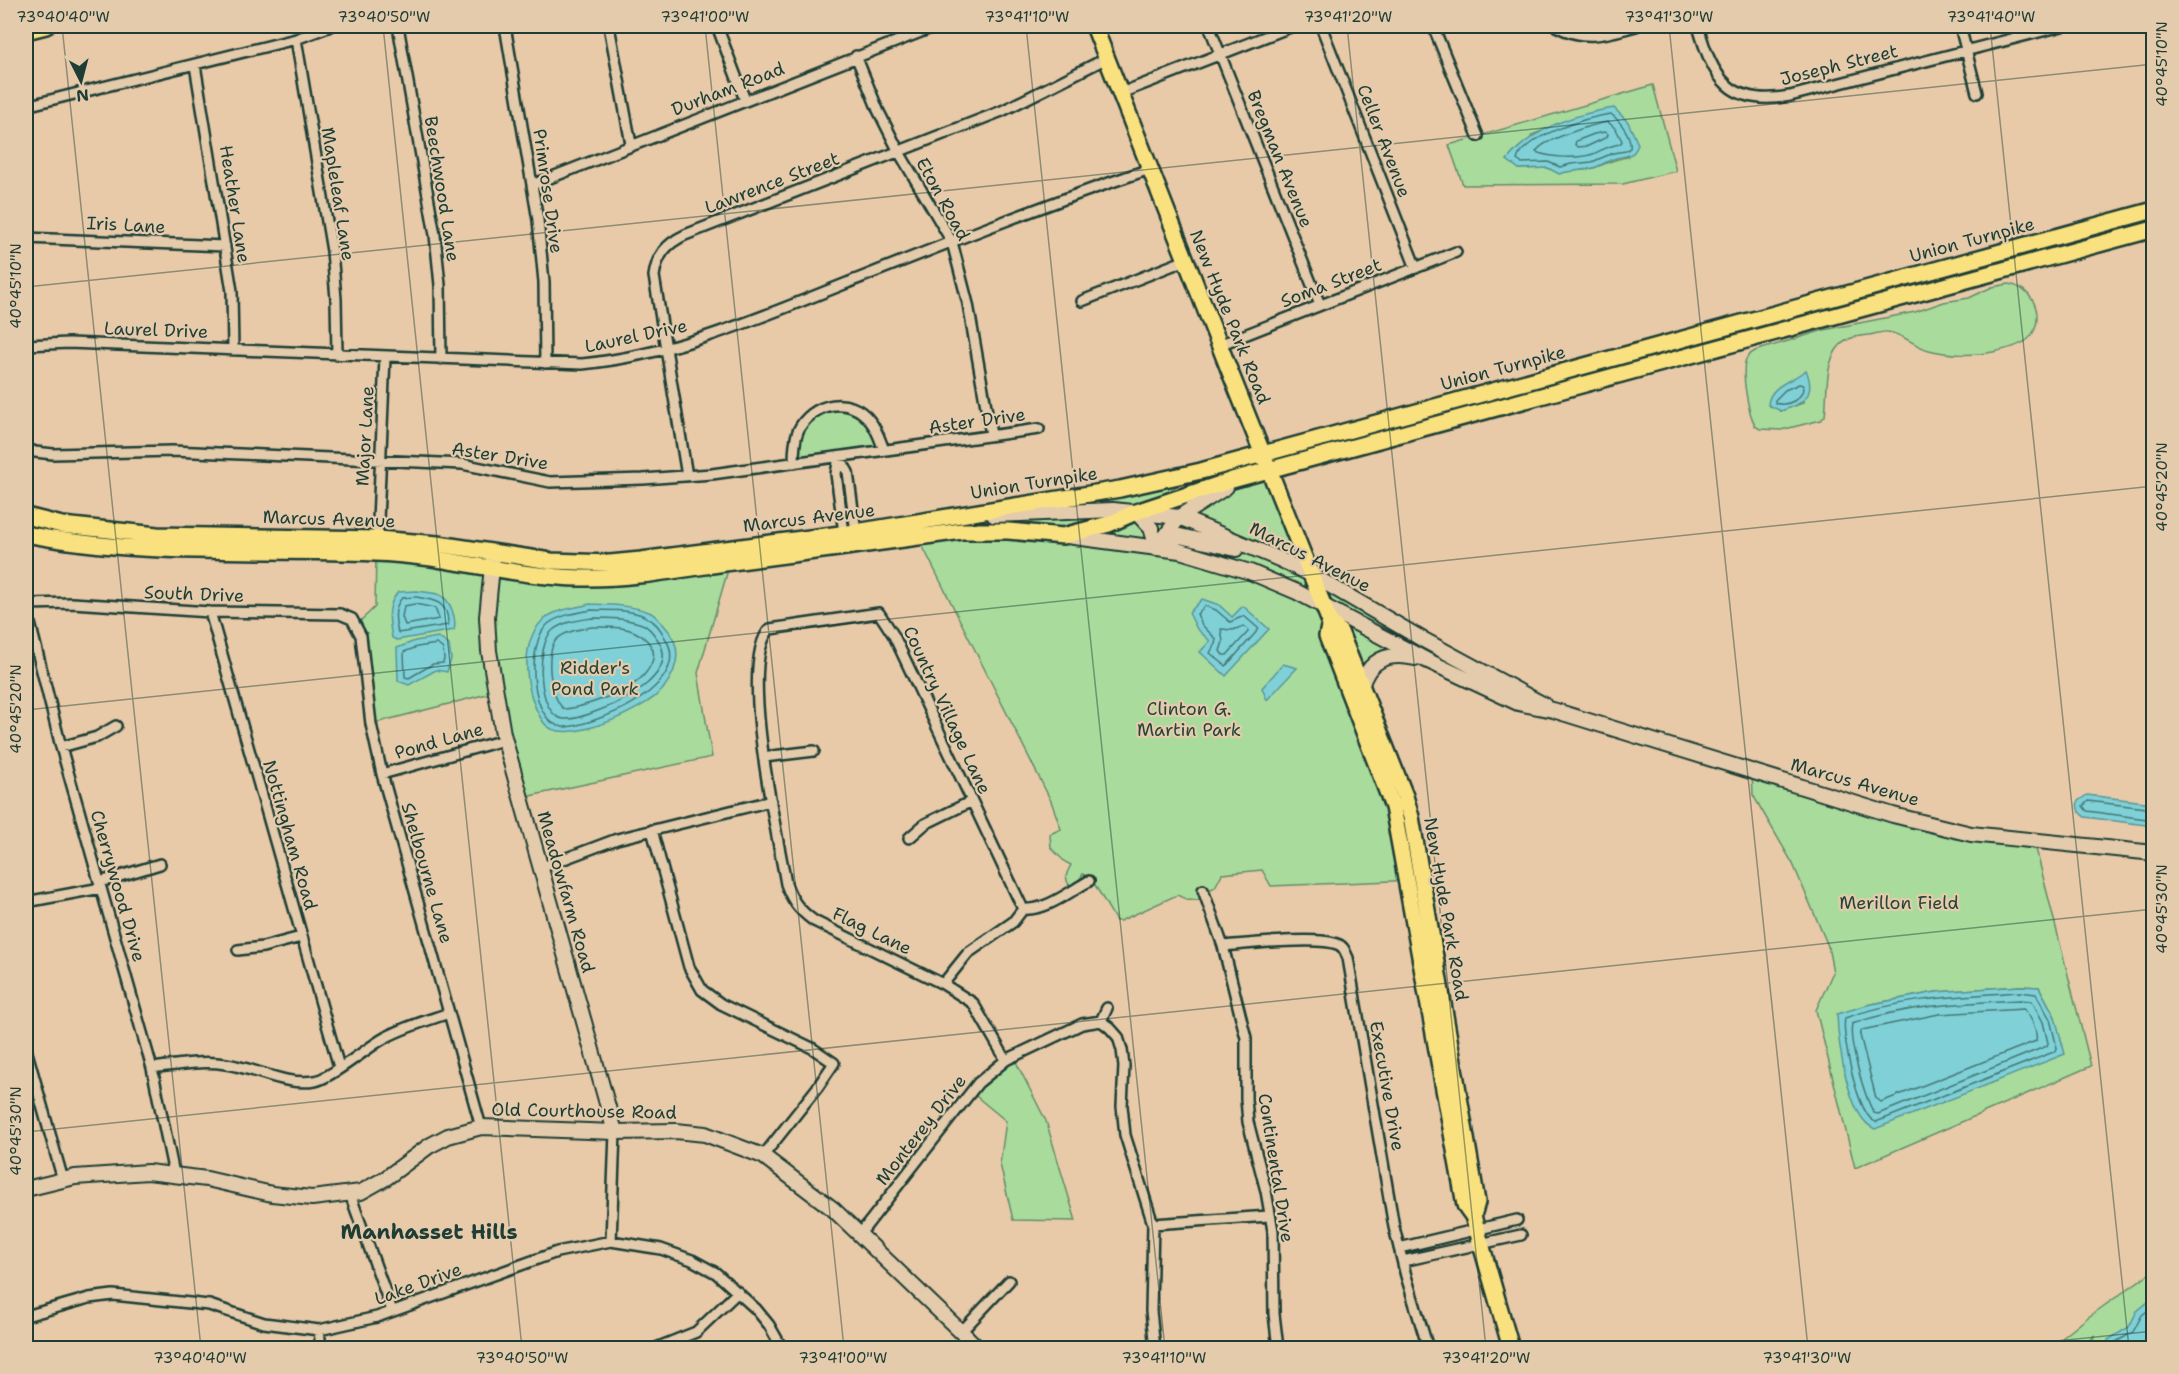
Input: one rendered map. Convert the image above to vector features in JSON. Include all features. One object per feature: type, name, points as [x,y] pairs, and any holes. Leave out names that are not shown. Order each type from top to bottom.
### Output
[{"type":"main road","points":[[26,31],[46,26]]},
{"type":"main road","name":"New Hyde Park Road","points":[[1094,26],[1328,615],[1340,632],[1403,788],[1411,817],[1477,1202],[1476,1230]]},
{"type":"main road","name":"Union Turnpike","points":[[851,537],[1120,489],[1264,455],[2154,210]]},
{"type":"main road","name":"Union Turnpike","points":[[1063,536],[1109,524],[1136,512],[1270,470],[2154,229]]},
{"type":"main road","points":[[1162,548],[1179,517],[1211,495],[1246,477]]},
{"type":"main road","points":[[1162,548],[1151,528],[1136,512],[1165,490],[1169,478]]},
{"type":"main road","name":"Marcus Avenue","points":[[26,534],[57,540],[170,550],[438,544],[566,577],[618,577],[851,537],[997,515],[1113,510],[1136,512],[1179,517],[1279,559],[1312,575],[1553,710]]},
{"type":"main road","name":"Marcus Avenue","points":[[26,516],[62,525],[157,535],[377,546]]},
{"type":"main road","name":"Marcus Avenue","points":[[851,537],[1008,531],[1162,548],[1194,555],[1250,572],[1297,592],[1328,615],[1518,703],[1553,710],[1893,815],[1971,834],[2154,853]]},
{"type":"main road","points":[[1162,548],[1174,538],[1184,536],[1279,559]]},
{"type":"main road","name":"Meadowfarm Road","points":[[493,560],[487,617],[489,651],[504,740],[615,1132]]},
{"type":"main road","points":[[1328,615],[1348,605],[1376,612]]},
{"type":"main road","name":"New Hyde Park Road","points":[[1328,615],[1327,636],[1393,807],[1465,1205],[1476,1230],[1511,1348]]},
{"type":"main road","points":[[1361,687],[1364,675],[1376,661],[1386,657],[1407,656],[1426,660]]},
{"type":"main road","name":"Old Courthouse Road","points":[[26,1189],[63,1180],[116,1173],[148,1172],[207,1179],[294,1197],[312,1198],[350,1194],[372,1186],[429,1146],[448,1136],[481,1127],[615,1132],[676,1131],[705,1134],[763,1156],[832,1209],[978,1348]]},
{"type":"street","points":[[26,106],[296,39],[331,26]]},
{"type":"street","name":"Beechwood Lane","points":[[398,26],[435,235],[440,285],[441,359]]},
{"type":"street","name":"Primrose Drive","points":[[505,26],[532,184],[544,282],[545,363]]},
{"type":"street","points":[[609,26],[631,144]]},
{"type":"street","points":[[717,26],[745,100]]},
{"type":"street","name":"Durham Road","points":[[532,184],[936,26]]},
{"type":"street","name":"Bregman Avenue","points":[[1209,26],[1320,305]]},
{"type":"street","points":[[1121,93],[1293,26]]},
{"type":"street","name":"Celler Avenue","points":[[1321,26],[1416,268]]},
{"type":"street","points":[[1433,26],[1478,136]]},
{"type":"street","points":[[1556,26],[1570,33],[1584,36],[1600,35],[1636,26]]},
{"type":"street","name":"Joseph Street","points":[[1698,26],[1706,55],[1723,81],[1733,90],[1762,99],[1790,96],[2062,26]]},
{"type":"street","points":[[1960,26],[1977,93]]},
{"type":"street","name":"Mapleleaf Lane","points":[[296,39],[332,251],[337,355]]},
{"type":"street","name":"Eton Road","points":[[856,56],[878,110],[899,152],[952,242],[968,304],[991,435]]},
{"type":"street","name":"Lawrence Street","points":[[687,476],[654,276],[656,263],[667,246],[685,235],[1002,111],[1107,58]]},
{"type":"street","name":"Heather Lane","points":[[195,65],[232,291],[232,350]]},
{"type":"street","name":"Laurel Drive","points":[[26,345],[69,343],[545,363],[609,362],[666,349],[740,326],[1044,205],[1150,169]]},
{"type":"street","name":"Iris Lane","points":[[26,238],[225,246]]},
{"type":"street","name":"Soma Street","points":[[1219,345],[1456,252]]},
{"type":"street","points":[[1082,301],[1186,260]]},
{"type":"street","points":[[1716,330],[1721,347]]},
{"type":"street","name":"Major Lane","points":[[377,546],[385,357]]},
{"type":"street","points":[[794,463],[796,438],[802,423],[814,411],[830,405],[852,407],[863,413],[875,428],[884,450]]},
{"type":"street","name":"Aster Drive","points":[[26,448],[35,452],[53,454],[172,451],[462,464],[550,482],[687,476],[839,458],[1039,429]]},
{"type":"street","points":[[839,458],[848,472],[851,537]]},
{"type":"street","name":"South Drive","points":[[26,605],[72,603],[210,612],[340,614],[352,619],[356,625]]},
{"type":"street","name":"Cherrywood Drive","points":[[26,605],[61,747],[152,1068],[174,1174]]},
{"type":"street","name":"Nottingham Road","points":[[210,612],[339,1067]]},
{"type":"street","name":"Country Village Lane","points":[[771,801],[757,697],[760,643],[764,635],[776,627],[879,613],[894,636],[1023,909]]},
{"type":"street","name":"Shelbourne Lane","points":[[356,625],[361,636],[371,724],[382,774],[481,1127]]},
{"type":"street","points":[[61,747],[97,737],[116,726]]},
{"type":"street","name":"Pond Lane","points":[[382,774],[504,740]]},
{"type":"street","points":[[764,757],[814,751]]},
{"type":"street","points":[[540,868],[617,839],[771,801]]},
{"type":"street","name":"Flag Lane","points":[[771,801],[786,884],[792,900],[800,910],[826,928],[943,984],[973,1003],[1006,1060]]},
{"type":"street","points":[[909,838],[925,824],[972,801]]},
{"type":"street","points":[[652,830],[689,967],[702,990],[721,1004],[812,1048],[834,1063],[763,1156]]},
{"type":"street","points":[[26,902],[100,885],[160,864]]},
{"type":"street","points":[[943,984],[968,953],[1013,922],[1023,909],[1036,909],[1089,881]]},
{"type":"street","name":"Continental Drive","points":[[1203,890],[1223,946],[1246,1038],[1248,1122],[1266,1191],[1273,1243],[1274,1314],[1278,1348]]},
{"type":"street","points":[[238,950],[263,947],[301,937]]},
{"type":"street","name":"Executive Drive","points":[[1223,946],[1297,941],[1335,942],[1343,947],[1348,958],[1400,1248],[1428,1348]]},
{"type":"street","points":[[1107,1008],[1101,1022],[1118,1037],[1122,1050],[1124,1066],[1122,1106],[1125,1135],[1153,1224],[1151,1311],[1155,1348]]},
{"type":"street","points":[[152,1068],[202,1063],[225,1064],[286,1080],[304,1082],[325,1079],[339,1067],[394,1033],[449,1013]]},
{"type":"street","name":"Monterey Drive","points":[[860,1234],[978,1083],[1006,1060],[1082,1024],[1101,1022]]},
{"type":"street","points":[[26,1049],[63,1180]]},
{"type":"street","name":"Meadowfarm Road","points":[[611,1241],[615,1132]]},
{"type":"street","points":[[350,1194],[392,1311]]},
{"type":"street","points":[[1153,1224],[1269,1216]]},
{"type":"street","points":[[1400,1248],[1517,1220]]},
{"type":"street","points":[[1403,1262],[1476,1230],[1521,1235]]},
{"type":"street","name":"Lake Drive","points":[[26,1316],[90,1298],[112,1295],[209,1305],[264,1323],[319,1330],[361,1321],[392,1311],[557,1252],[611,1241],[661,1249],[692,1260],[716,1273],[756,1309],[769,1325],[782,1348]]},
{"type":"street","points":[[961,1332],[1009,1281]]},
{"type":"street","points":[[656,1348],[696,1332],[738,1292]]},
{"type":"street","points":[[319,1330],[321,1348]]},
{"type":"green space","points":[[1653,85],[1676,171],[1623,184],[1463,185],[1449,145]],"holes":[[[1573,118],[1628,157],[1594,168],[1559,173],[1548,168],[1519,169],[1532,135]]]},
{"type":"green space","points":[[2009,284],[2016,286],[2028,294],[2032,300],[2037,321],[2033,333],[2024,342],[1993,352],[1961,354],[1929,350],[1887,332],[1858,336],[1839,346],[1834,354],[1828,374],[1825,416],[1821,420],[1781,430],[1760,429],[1755,426],[1746,394],[1744,369],[1747,358],[1755,351],[1824,330],[1915,312],[1944,302],[1969,298],[1992,287]],"holes":[[[1806,371],[1803,403],[1781,411],[1795,379]]]},
{"type":"green space","points":[[830,405],[863,413],[884,450],[839,457],[848,472],[856,532],[844,533],[838,458],[794,463],[802,423]]},
{"type":"green space","name":"Clinton G. Martin Park","points":[[1270,470],[1312,575],[1389,620],[1409,643],[1357,624],[1426,660],[1387,657],[1364,675],[1401,809],[1416,880],[1271,886],[1262,870],[1222,874],[1215,887],[1200,900],[1186,899],[1177,895],[1116,921],[1095,885],[1083,874],[1076,885],[1069,885],[1067,882],[1071,865],[1051,848],[1050,834],[1061,829],[1051,801],[918,537],[973,518],[1022,510],[1201,471],[1139,510]]},
{"type":"green space","name":"Ridder's Pond Park","points":[[376,553],[566,577],[730,563],[698,673],[712,757],[520,798],[495,692],[371,724],[356,625],[375,607]]},
{"type":"green space","name":"Merillon Field","points":[[1752,772],[1893,815],[2034,841],[2091,1066],[1855,1168],[1816,1010],[1833,972],[1828,946],[1793,864],[1753,795]],"holes":[[[2020,986],[2039,987],[2055,1017],[1866,1005],[1936,992]]]},
{"type":"green space","points":[[1013,1056],[1046,1121],[1076,1221],[1013,1220],[1000,1164],[1006,1121],[971,1092]]},
{"type":"green space","points":[[2153,1271],[2153,1348],[2089,1348],[2094,1336],[2081,1348],[2050,1348],[2087,1318]]},
{"type":"water","points":[[1614,108],[1628,122],[1638,144],[1630,155],[1613,159],[1593,168],[1559,174],[1548,168],[1519,169],[1507,160],[1529,139],[1555,124],[1584,114]]},
{"type":"water","points":[[1806,370],[1810,386],[1806,398],[1781,411],[1768,405],[1769,398],[1777,388]]},
{"type":"water","points":[[398,592],[435,593],[447,601],[455,621],[454,630],[397,640],[392,638],[389,614],[394,597]]},
{"type":"water","points":[[1202,599],[1219,605],[1232,617],[1243,606],[1269,629],[1226,676],[1200,652],[1210,641],[1197,629],[1189,613]]},
{"type":"water","points":[[590,604],[628,607],[653,614],[674,640],[676,664],[663,689],[640,706],[585,729],[554,730],[544,723],[532,699],[527,671],[530,643],[535,630],[548,616]]},
{"type":"water","points":[[438,637],[449,645],[451,659],[447,672],[436,670],[409,685],[398,681],[397,648],[415,641]]},
{"type":"water","points":[[1283,664],[1297,668],[1267,700],[1262,688]]},
{"type":"water","points":[[2087,795],[2153,803],[2153,826],[2085,817],[2079,812],[2077,804]]},
{"type":"water","points":[[2020,986],[2039,987],[2055,1017],[2065,1054],[1875,1129],[1865,1122],[1857,1110],[1846,1078],[1839,1042],[1837,1014],[1867,1005],[1936,992]]},
{"type":"water","points":[[2153,1298],[2153,1348],[2107,1348],[2108,1340],[2129,1327],[2137,1311]]},
{"type":"district","name":"Manhasset Hills","points":[[429,1232]]}]
